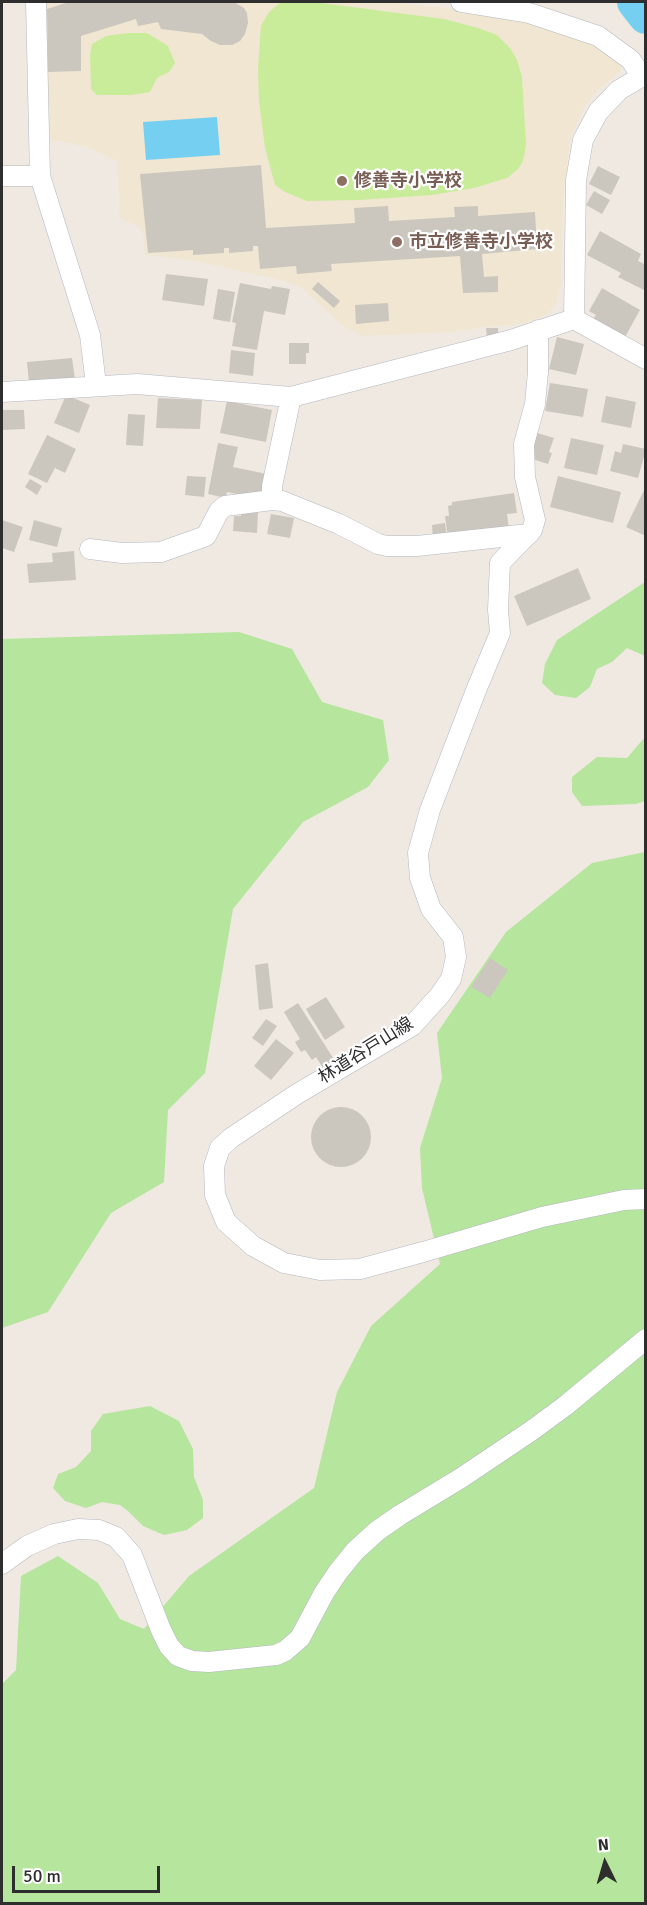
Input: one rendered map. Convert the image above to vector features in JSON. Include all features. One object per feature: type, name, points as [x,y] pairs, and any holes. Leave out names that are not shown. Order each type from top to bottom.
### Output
[{"type":"street","points":[[36,2],[40,176],[90,334],[96,385]]},
{"type":"street","points":[[461,2],[529,13],[598,36],[631,60],[643,75],[620,90],[598,112],[583,140],[576,180],[574,319]]},
{"type":"street","points":[[2,176],[40,176]]},
{"type":"street","points":[[2,392],[137,384],[291,397],[511,340],[574,319],[645,360]]},
{"type":"street","points":[[90,549],[122,553],[161,552],[206,536],[219,511],[225,506],[272,500],[282,501],[387,546],[417,546],[529,534],[535,520],[525,477],[524,444],[535,404],[538,330]]},
{"type":"street","points":[[272,500],[272,486],[291,397]]},
{"type":"street","name":"林道谷戸山線","points":[[529,534],[500,563],[498,610],[501,633],[430,810],[418,853],[420,878],[431,909],[453,937],[456,957],[451,980],[412,1026],[297,1094],[231,1138],[220,1148],[214,1166],[215,1195],[226,1222],[253,1246],[284,1263],[320,1270],[360,1269],[542,1217],[624,1200],[645,1199]]},
{"type":"street","points":[[2,1564],[27,1546],[54,1534],[78,1529],[99,1530],[116,1537],[132,1555],[161,1630],[169,1646],[178,1656],[192,1661],[209,1662],[276,1655],[285,1651],[300,1638],[329,1586],[354,1551],[362,1544],[400,1515],[531,1431],[645,1339]]},
{"type":"shaded area","name":"修善寺小学校","points":[[46,2],[391,2],[494,14],[595,40],[619,61],[621,68],[619,73],[594,93],[580,115],[570,141],[563,200],[561,284],[557,303],[548,314],[511,325],[454,332],[361,336],[342,325],[302,288],[284,281],[200,262],[145,255],[143,232],[136,225],[121,219],[118,161],[92,149],[53,141],[50,136],[47,115]]},
{"type":"green space","points":[[281,2],[321,3],[444,19],[497,35],[510,48],[517,60],[522,77],[526,145],[523,161],[518,169],[507,178],[474,188],[432,195],[359,200],[307,201],[275,185],[265,148],[259,101],[258,68],[261,26],[269,12]]},
{"type":"green space","points":[[147,33],[168,46],[175,63],[169,72],[157,78],[150,92],[131,95],[97,95],[91,89],[92,44],[106,36]]},
{"type":"green space","points":[[645,582],[645,656],[627,648],[612,662],[597,669],[590,687],[576,698],[555,695],[542,683],[545,664],[557,640]]},
{"type":"green space","points":[[239,632],[292,649],[322,702],[383,720],[389,760],[368,787],[303,822],[233,909],[205,1073],[168,1110],[164,1182],[111,1213],[48,1312],[2,1328],[2,639]]},
{"type":"green space","points":[[645,737],[645,801],[636,804],[582,806],[572,792],[572,777],[597,757],[627,758]]},
{"type":"green space","points":[[645,852],[645,1903],[2,1904],[2,1684],[16,1670],[21,1576],[58,1556],[98,1583],[120,1619],[144,1629],[189,1576],[314,1488],[337,1392],[371,1326],[440,1264],[422,1188],[420,1148],[442,1078],[437,1033],[506,932],[592,863]]},
{"type":"green space","points":[[150,1406],[179,1421],[193,1449],[194,1477],[203,1500],[203,1518],[187,1530],[164,1535],[143,1526],[120,1505],[102,1502],[86,1508],[65,1501],[53,1488],[58,1474],[76,1467],[91,1451],[91,1431],[103,1414]]},
{"type":"water","points":[[217,117],[220,155],[146,160],[143,122]]},
{"type":"building","points":[[69,2],[234,2],[244,8],[248,23],[240,41],[232,45],[220,45],[202,34],[161,29],[158,22],[138,26],[136,19],[81,36],[81,71],[48,72],[47,9]]},
{"type":"building","points":[[261,165],[266,228],[355,223],[354,208],[388,206],[389,221],[455,217],[454,207],[478,206],[478,216],[535,212],[537,249],[482,254],[484,277],[498,276],[498,292],[463,293],[460,256],[331,264],[332,271],[297,274],[296,266],[260,269],[258,246],[253,246],[253,251],[229,253],[229,248],[224,248],[224,253],[193,255],[193,250],[148,253],[140,174]]},
{"type":"building","points":[[598,166],[620,177],[611,195],[589,184]]},
{"type":"building","points":[[594,191],[610,200],[602,214],[586,205]]},
{"type":"building","points":[[600,231],[641,254],[638,261],[646,265],[646,291],[618,277],[621,273],[587,255]]},
{"type":"building","points":[[166,274],[208,279],[204,306],[162,300]]},
{"type":"building","points":[[318,282],[340,301],[334,308],[312,289]]},
{"type":"building","points":[[240,283],[271,289],[272,286],[290,289],[285,315],[264,311],[257,350],[232,346],[236,323],[232,322]]},
{"type":"building","points":[[602,288],[640,310],[625,337],[593,319],[596,315],[589,311]]},
{"type":"building","points":[[218,289],[235,292],[230,322],[213,319]]},
{"type":"building","points":[[388,303],[389,321],[356,324],[355,305]]},
{"type":"building","points":[[486,328],[498,328],[498,337],[487,338]]},
{"type":"building","points":[[557,337],[584,344],[576,375],[549,369]]},
{"type":"building","points":[[289,343],[309,343],[306,364],[289,364]]},
{"type":"building","points":[[231,350],[255,353],[253,376],[229,373]]},
{"type":"building","points":[[72,358],[75,379],[29,383],[27,362]]},
{"type":"building","points":[[550,383],[588,389],[583,417],[545,411]]},
{"type":"building","points":[[66,395],[90,405],[79,433],[54,423]]},
{"type":"building","points":[[606,396],[636,402],[631,428],[601,422]]},
{"type":"building","points":[[158,398],[202,400],[200,429],[156,428]]},
{"type":"building","points":[[227,401],[272,410],[266,442],[220,433]]},
{"type":"building","points":[[2,410],[24,410],[25,429],[2,430]]},
{"type":"building","points":[[128,414],[145,415],[143,446],[126,445]]},
{"type":"building","points":[[537,433],[554,438],[548,464],[529,458]]},
{"type":"building","points":[[47,435],[76,449],[65,473],[55,468],[47,483],[28,474]]},
{"type":"building","points":[[571,438],[604,445],[597,475],[564,468]]},
{"type":"building","points":[[218,443],[238,447],[233,467],[267,474],[262,499],[227,492],[226,498],[208,494]]},
{"type":"building","points":[[623,444],[646,449],[638,478],[610,471],[615,451],[621,453]]},
{"type":"building","points":[[187,476],[206,477],[204,497],[185,495]]},
{"type":"building","points":[[558,476],[621,492],[613,523],[550,507]]},
{"type":"building","points":[[30,479],[42,486],[37,495],[25,487]]},
{"type":"building","points":[[646,486],[646,536],[626,527]]},
{"type":"building","points":[[514,493],[517,513],[507,514],[509,529],[448,538],[445,516],[449,516],[448,506],[452,505],[452,502]]},
{"type":"building","points":[[241,511],[258,512],[257,533],[233,531],[234,516],[241,516]]},
{"type":"building","points":[[271,514],[294,518],[290,538],[267,534]]},
{"type":"building","points":[[2,520],[23,527],[14,552],[2,548]]},
{"type":"building","points":[[34,520],[62,528],[57,547],[29,540]]},
{"type":"building","points":[[445,523],[447,538],[433,540],[432,525]]},
{"type":"building","points":[[74,551],[76,580],[29,583],[27,564],[53,562],[52,553]]},
{"type":"building","points":[[578,568],[591,599],[527,626],[514,596]]},
{"type":"building","points":[[490,958],[508,970],[490,998],[471,987]]},
{"type":"building","points":[[268,963],[273,1008],[259,1010],[255,965]]},
{"type":"building","points":[[326,997],[345,1027],[325,1040],[306,1009]]},
{"type":"building","points":[[298,1003],[335,1061],[323,1068],[316,1057],[312,1060],[305,1050],[301,1052],[295,1042],[300,1039],[284,1012]]},
{"type":"building","points":[[266,1019],[277,1026],[263,1046],[252,1038]]},
{"type":"building","points":[[276,1039],[294,1053],[271,1080],[254,1066]]},
{"type":"building","points":[[335,1107],[347,1107],[358,1112],[366,1120],[371,1137],[369,1149],[358,1162],[347,1167],[335,1167],[324,1162],[316,1154],[311,1143],[311,1131],[316,1120],[324,1112]]},
{"type":"waterway","points":[[635,2],[646,16]]},
{"type":"place","name":"修善寺小学校","points":[[342,181]]},
{"type":"place","name":"市立修善寺小学校","points":[[397,242]]}]
